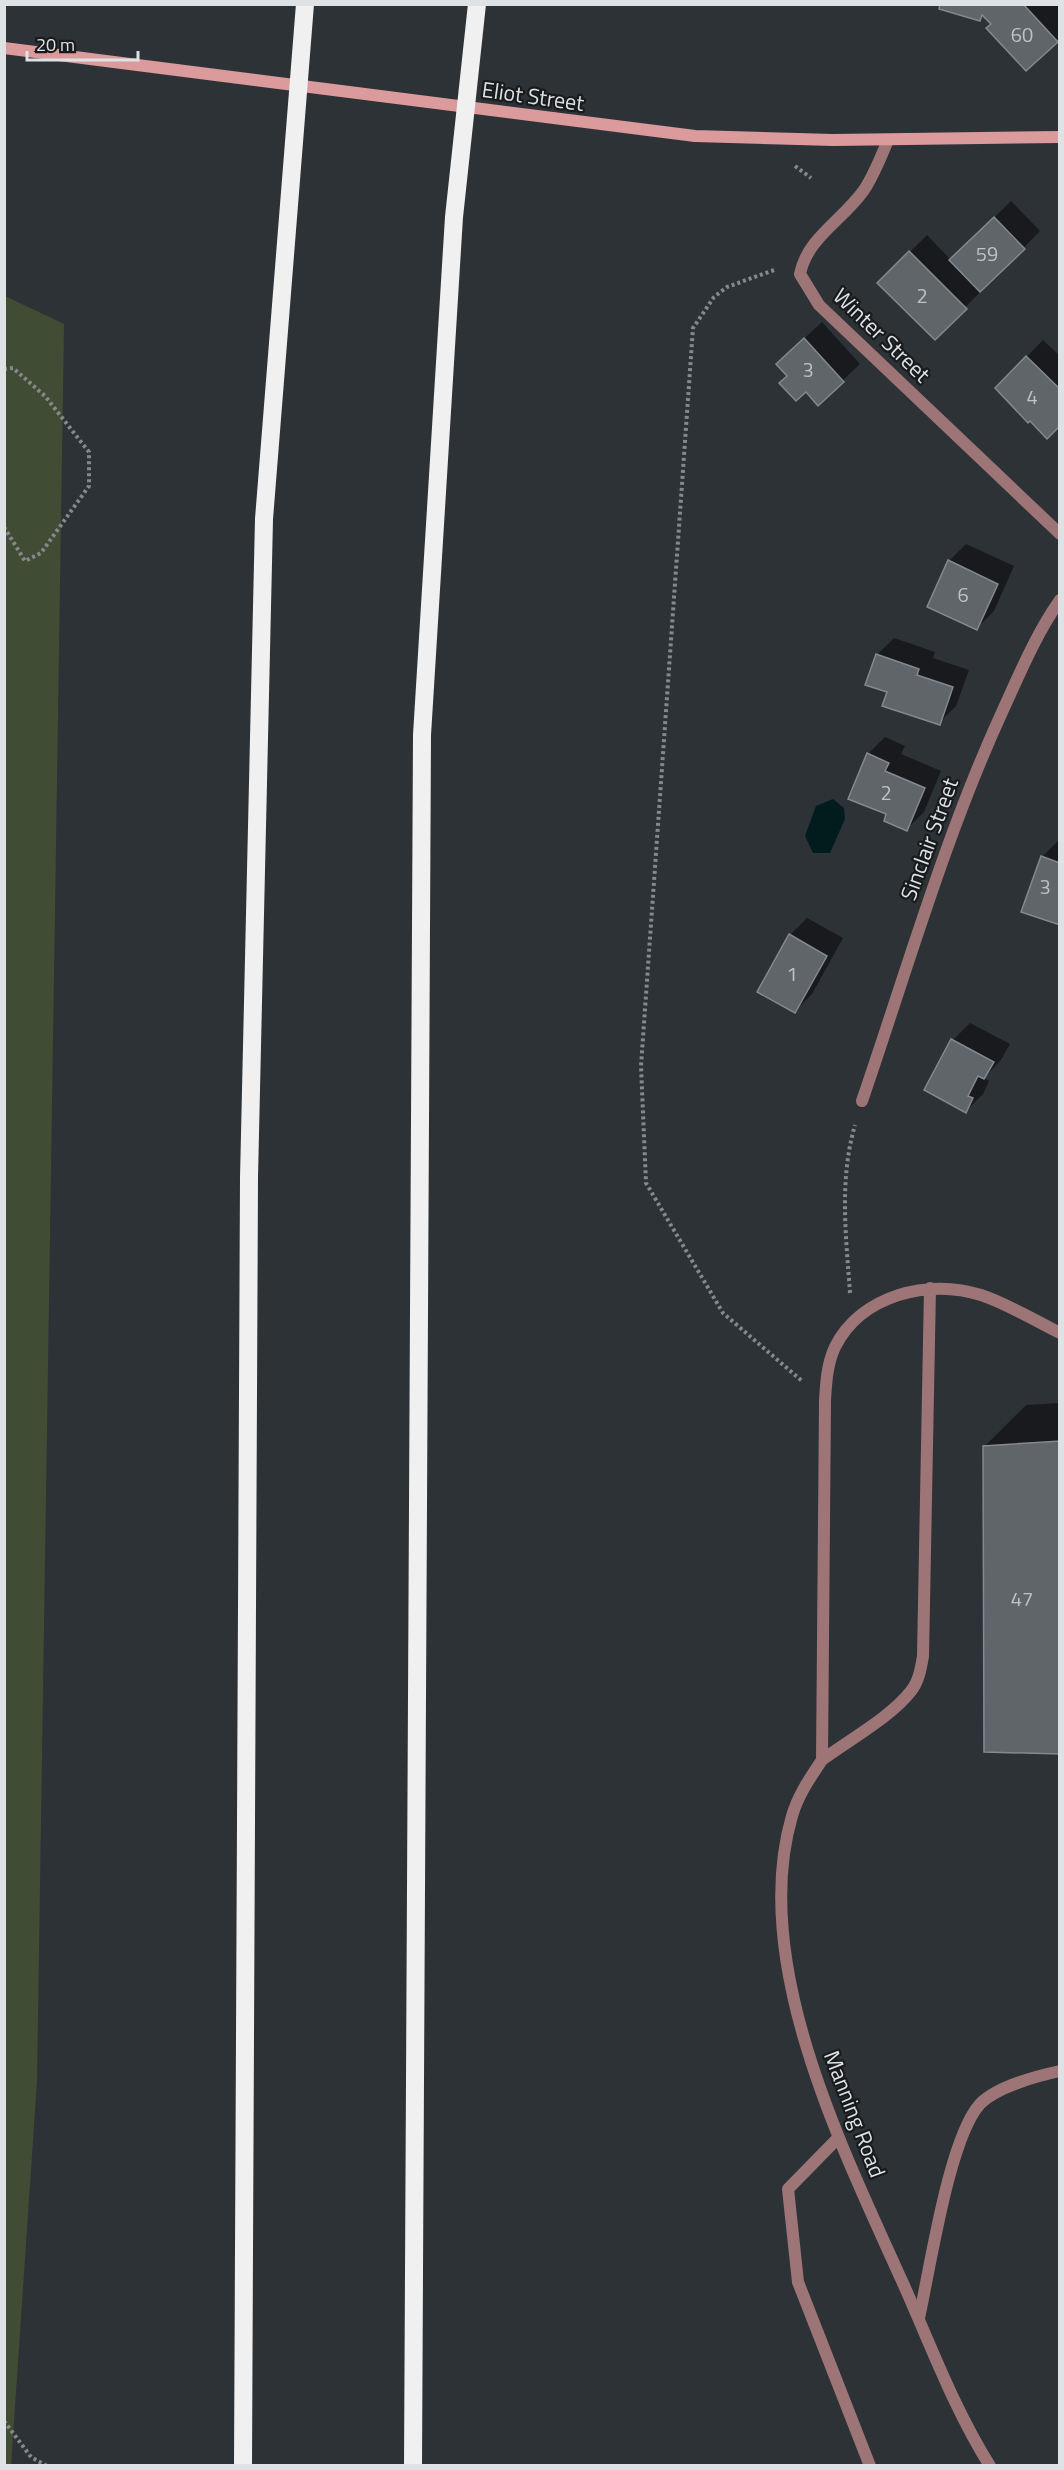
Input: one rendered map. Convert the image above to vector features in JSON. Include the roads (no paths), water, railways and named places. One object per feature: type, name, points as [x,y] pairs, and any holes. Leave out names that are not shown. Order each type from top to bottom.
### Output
[{"type":"highway","points":[[243,2466],[249,1178],[264,519],[305,4]]},
{"type":"highway","points":[[413,2466],[422,735],[454,217],[477,4]]},
{"type":"street","name":"Eliot Street","points":[[4,48],[624,129],[761,140],[1059,137]]},
{"type":"street","name":"Winter Street","points":[[888,140],[864,190],[842,217],[812,245],[803,260],[800,274],[819,305],[1059,534]]},
{"type":"street","name":"Sinclair Street","points":[[862,1101],[961,807],[1041,630],[1059,600]]},
{"type":"street","points":[[822,1760],[898,1704],[912,1690],[920,1674],[923,1656],[930,1288]]},
{"type":"street","points":[[822,1760],[825,1401],[827,1371],[835,1347],[852,1323],[888,1300],[905,1292],[930,1288],[956,1289],[982,1295],[1059,1333]]},
{"type":"street","name":"Manning Road","points":[[822,1760],[805,1785],[792,1816],[786,1853],[782,1932],[797,2007],[838,2138],[919,2318],[947,2388],[990,2466]]},
{"type":"street","points":[[919,2318],[959,2140],[981,2103],[1023,2079],[1059,2072]]},
{"type":"street","points":[[838,2138],[788,2189],[798,2282],[870,2466]]}]
